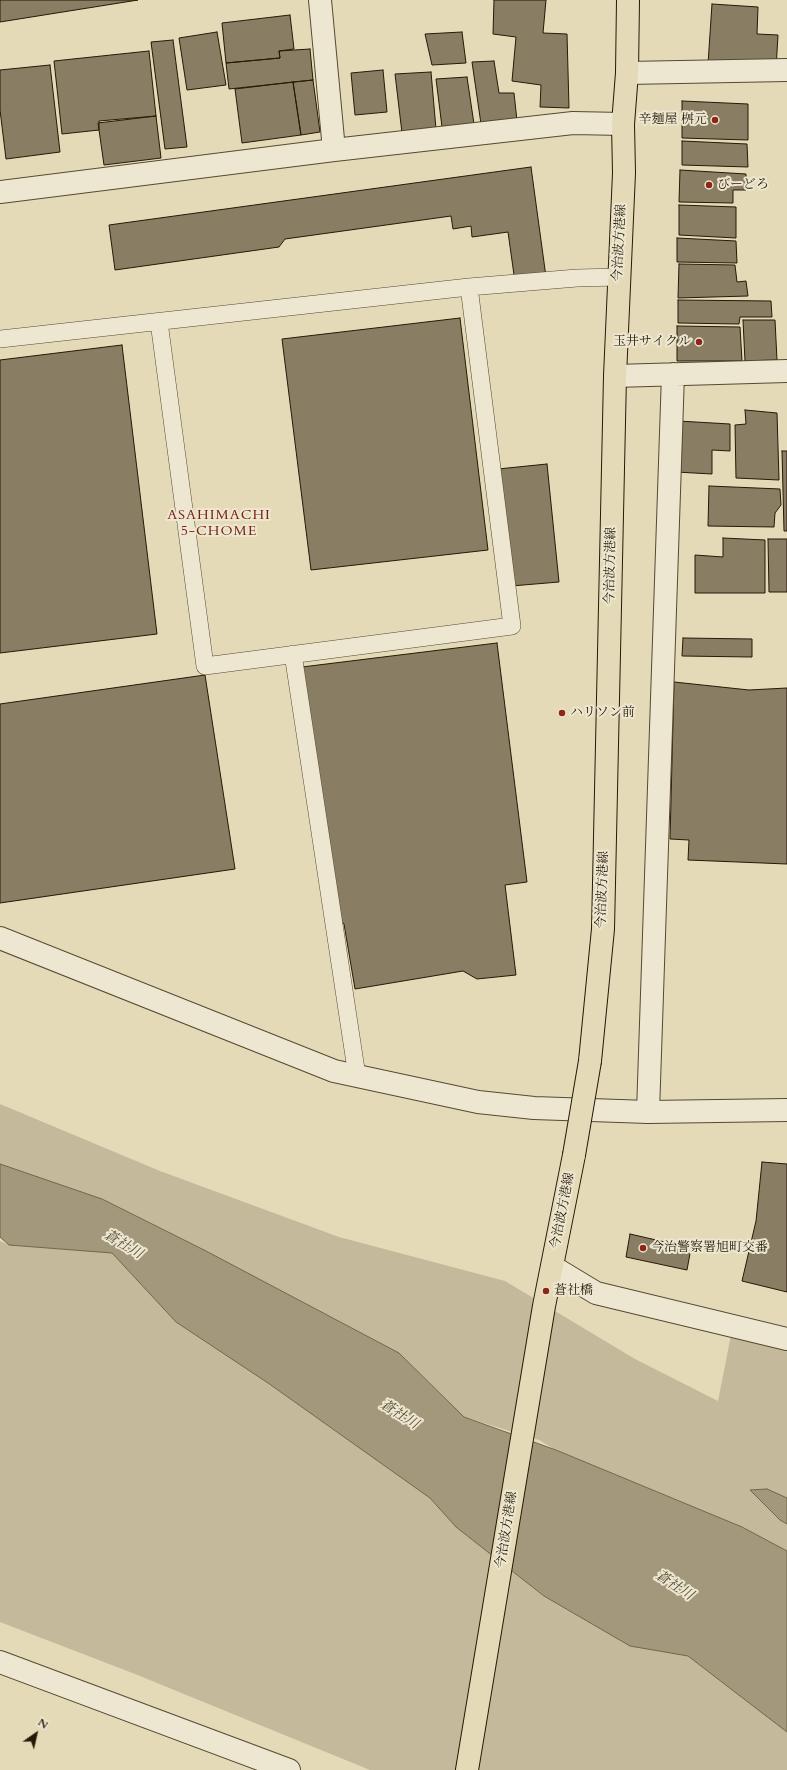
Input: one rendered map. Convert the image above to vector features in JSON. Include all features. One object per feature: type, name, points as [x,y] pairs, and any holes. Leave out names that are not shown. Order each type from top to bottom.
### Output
[{"type":"main road","name":"今治波方港線","points":[[467,1770],[544,1306],[553,1267],[590,1061],[603,929],[615,376],[618,278],[624,173],[623,124],[627,73],[628,0]]},
{"type":"street","points":[[320,0],[334,150]]},
{"type":"street","points":[[627,73],[787,70]]},
{"type":"street","points":[[0,192],[334,150],[573,123],[623,124]]},
{"type":"street","points":[[615,376],[787,371]]},
{"type":"street","points":[[648,1112],[673,374]]},
{"type":"street","points":[[0,938],[334,1071],[478,1102],[534,1108],[648,1112],[787,1110]]},
{"type":"street","points":[[553,1267],[596,1293],[787,1339]]},
{"type":"street","points":[[0,1662],[289,1770]]},
{"type":"lane","points":[[0,339],[469,288],[577,278],[618,278]]},
{"type":"lane","points":[[159,322],[205,666],[512,626],[469,288]]},
{"type":"lane","points":[[293,654],[357,1076]]},
{"type":"shaded area","points":[[0,1104],[160,1171],[339,1237],[505,1281],[635,1359],[718,1401],[731,1335],[787,1350],[787,1551],[742,1527],[556,1450],[539,1440],[464,1417],[399,1353],[206,1251],[102,1199],[0,1164]]},
{"type":"shaded area","points":[[0,1241],[9,1245],[112,1253],[176,1322],[268,1383],[430,1498],[456,1527],[544,1596],[630,1646],[688,1656],[787,1732],[787,1770],[370,1770],[135,1674],[0,1622]]},
{"type":"water","name":"蒼社川","points":[[0,1164],[102,1199],[206,1251],[399,1353],[464,1417],[556,1450],[742,1527],[787,1551],[787,1732],[688,1656],[630,1646],[544,1596],[456,1527],[430,1498],[268,1383],[176,1322],[112,1253],[9,1245],[0,1237]]},
{"type":"water","points":[[767,1489],[787,1498],[787,1524],[780,1520],[750,1490]]},
{"type":"building","points":[[0,0],[138,0],[0,22]]},
{"type":"building","points":[[494,0],[546,0],[543,33],[567,34],[569,108],[540,107],[541,85],[512,81],[516,37],[493,34]]},
{"type":"building","points":[[712,4],[758,7],[757,34],[778,35],[776,69],[708,64]]},
{"type":"building","points":[[290,15],[294,49],[279,51],[280,58],[226,63],[222,23]]},
{"type":"building","points":[[217,32],[226,85],[187,90],[179,38]]},
{"type":"building","points":[[462,32],[466,63],[432,65],[425,34]]},
{"type":"building","points":[[173,40],[187,147],[165,149],[151,42]]},
{"type":"building","points":[[310,49],[313,80],[229,89],[226,63],[280,58],[279,51]]},
{"type":"building","points":[[149,51],[156,116],[99,121],[99,130],[62,134],[54,61]]},
{"type":"building","points":[[494,61],[499,93],[514,93],[517,121],[481,124],[472,62]]},
{"type":"building","points":[[50,65],[60,152],[6,159],[0,110],[0,70]]},
{"type":"building","points":[[383,70],[387,112],[355,115],[351,73]]},
{"type":"building","points":[[431,72],[436,129],[402,133],[395,74]]},
{"type":"building","points":[[467,77],[474,124],[442,127],[436,79]]},
{"type":"building","points":[[313,80],[320,132],[301,135],[293,82]]},
{"type":"building","points":[[293,82],[301,135],[242,143],[235,89]]},
{"type":"building","points":[[682,101],[748,104],[748,140],[682,138]]},
{"type":"building","points":[[156,116],[161,158],[104,165],[98,123]]},
{"type":"building","points":[[682,141],[747,144],[748,167],[682,165]]},
{"type":"building","points":[[531,167],[546,277],[515,282],[508,232],[472,237],[471,226],[453,229],[451,216],[285,239],[279,247],[115,270],[109,225]]},
{"type":"building","points":[[680,170],[746,174],[746,190],[733,190],[733,203],[679,202]]},
{"type":"building","points":[[679,205],[736,207],[736,238],[679,235]]},
{"type":"building","points":[[677,238],[736,241],[737,263],[677,262]]},
{"type":"building","points":[[679,264],[735,265],[737,282],[746,281],[748,296],[678,298]]},
{"type":"building","points":[[678,300],[771,301],[772,317],[740,317],[739,324],[678,323]]},
{"type":"building","points":[[460,318],[488,550],[311,570],[282,339]]},
{"type":"building","points":[[743,320],[775,320],[777,360],[745,361]]},
{"type":"building","points":[[677,326],[740,327],[742,361],[677,361]]},
{"type":"building","points":[[122,345],[157,634],[0,653],[0,360]]},
{"type":"building","points":[[745,410],[777,413],[779,480],[736,478],[735,425],[746,424]]},
{"type":"building","points":[[678,421],[730,424],[730,451],[712,450],[712,474],[676,472]]},
{"type":"building","points":[[782,451],[787,451],[787,531],[784,531]]},
{"type":"building","points":[[547,464],[559,582],[511,586],[498,469]]},
{"type":"building","points":[[709,486],[780,489],[781,505],[775,513],[774,527],[708,526]]},
{"type":"building","points":[[723,538],[765,540],[765,593],[695,593],[695,555],[723,557]]},
{"type":"building","points":[[768,539],[787,539],[787,592],[769,592]]},
{"type":"building","points":[[683,638],[752,639],[752,657],[682,656]]},
{"type":"building","points":[[497,643],[527,882],[505,885],[516,975],[477,979],[463,971],[355,989],[344,924],[333,911],[302,667]]},
{"type":"building","points":[[205,675],[235,869],[0,903],[0,704]]},
{"type":"building","points":[[674,682],[749,690],[787,688],[787,864],[688,860],[689,840],[670,839]]},
{"type":"building","points":[[762,1162],[787,1164],[787,1292],[742,1281],[756,1221]]},
{"type":"building","points":[[630,1234],[691,1248],[687,1270],[626,1257]]},
{"type":"place","name":"辛麺屋 桝元","points":[[715,120]]},
{"type":"place","name":"びーどろ","points":[[709,185]]},
{"type":"place","name":"玉井サイクル","points":[[699,342]]},
{"type":"place","name":"ハリソン前","points":[[562,713]]},
{"type":"place","name":"今治警察署旭町交番","points":[[643,1248]]},
{"type":"place","name":"蒼社橋","points":[[546,1291]]},
{"type":"district","name":"ASAHIMACHI 5-CHOME","points":[[219,524]]}]
